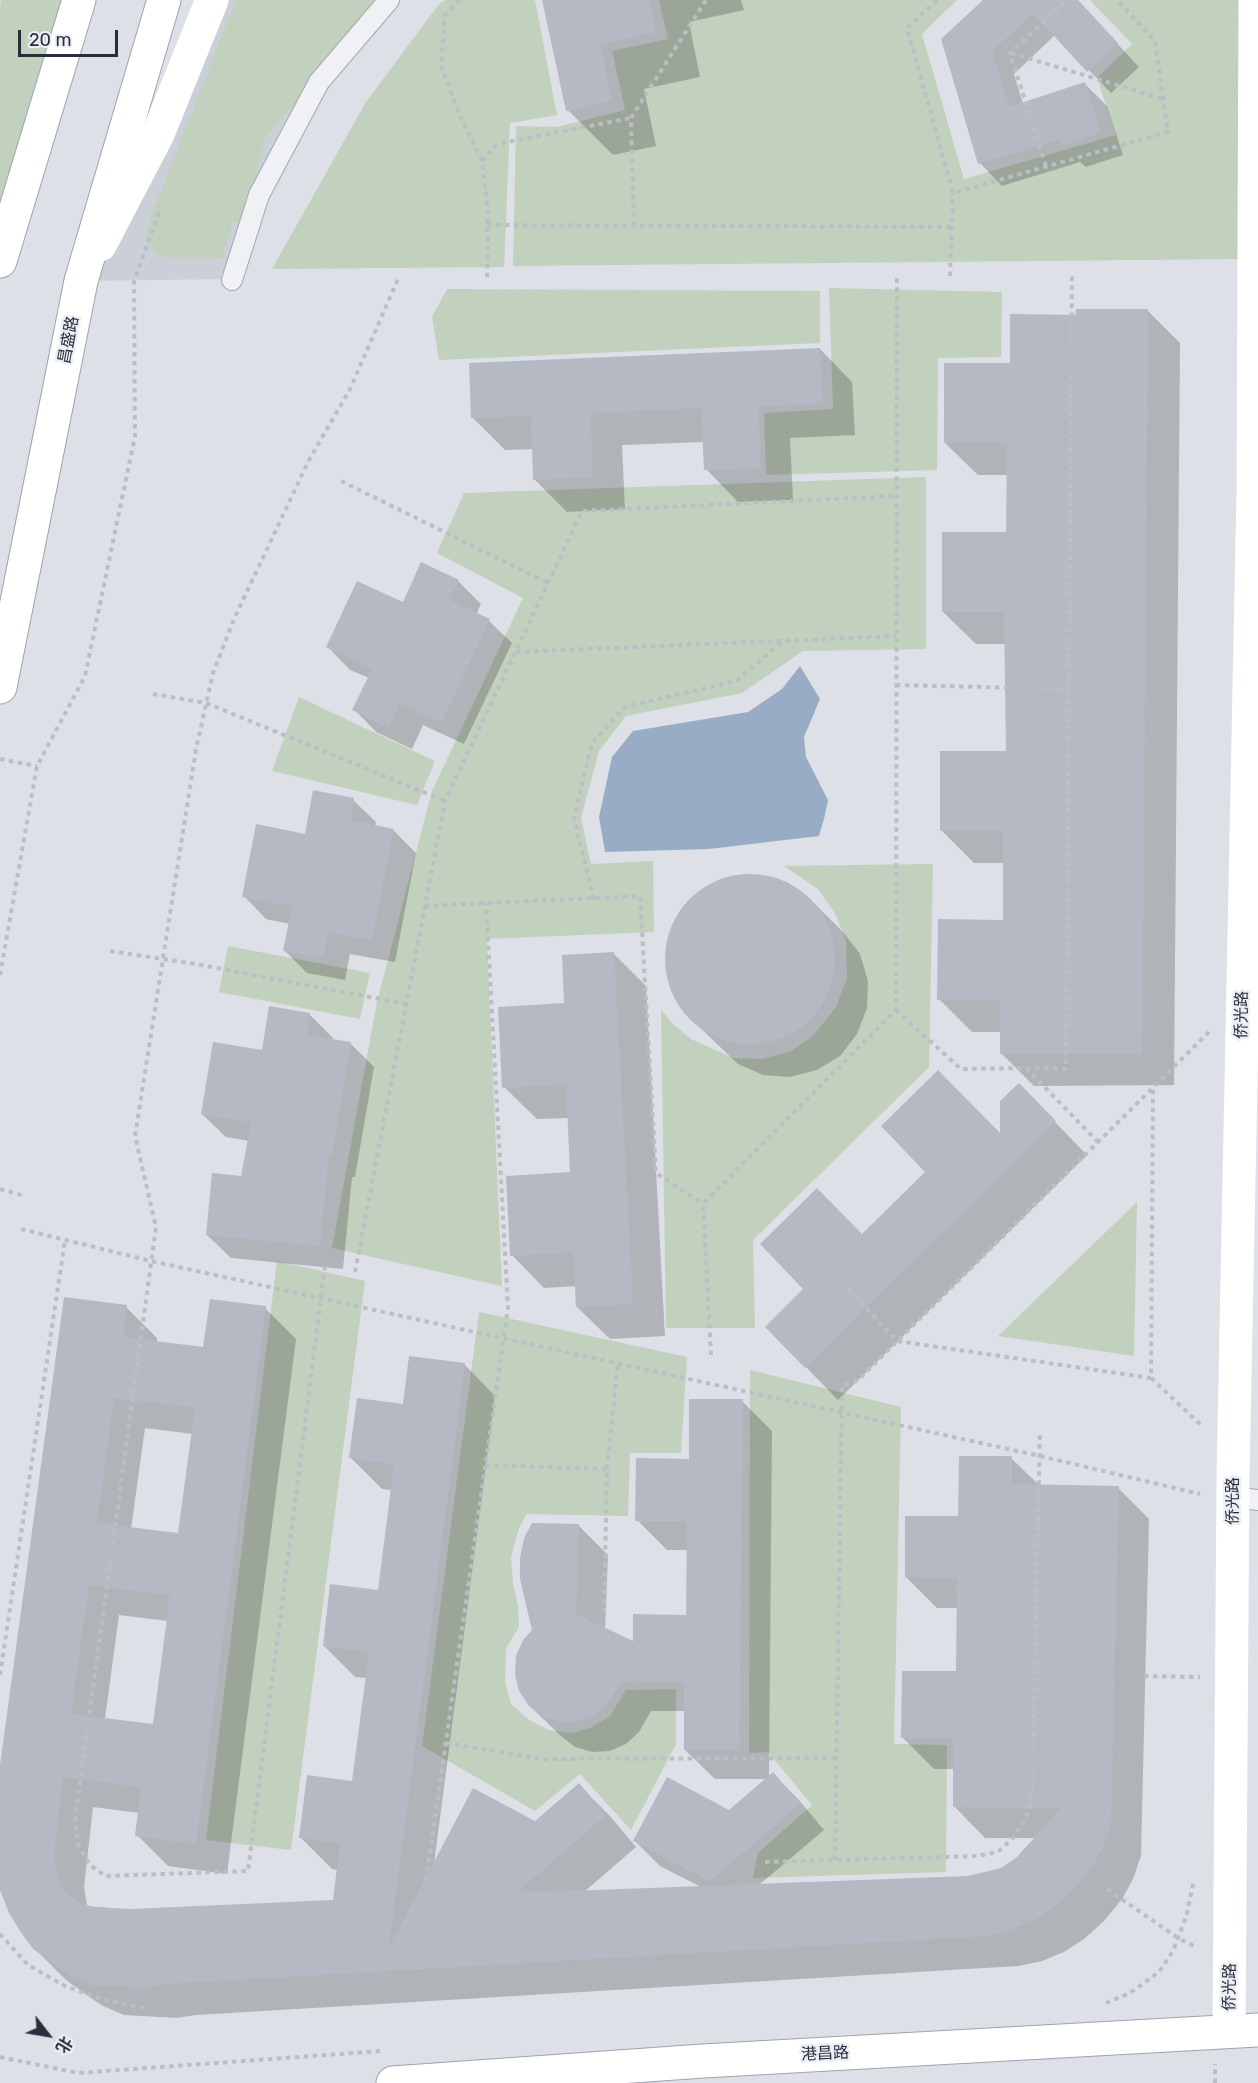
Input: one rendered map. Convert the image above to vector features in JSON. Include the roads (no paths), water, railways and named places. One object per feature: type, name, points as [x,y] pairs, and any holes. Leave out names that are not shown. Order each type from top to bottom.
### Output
[{"type":"street","points":[[0,261],[79,0]]},
{"type":"street","name":"昌盛路","points":[[0,687],[81,281],[164,0]]},
{"type":"street","points":[[81,281],[158,134],[212,0]]},
{"type":"street","name":"侨光路","points":[[1244,2030],[1230,1966],[1225,1495],[1252,552],[1255,0]]},
{"type":"street","name":"港昌路","points":[[393,2083],[727,2060],[1244,2030]]},
{"type":"lane","points":[[232,280],[259,195],[319,82],[389,0]]},
{"type":"water","points":[[800,666],[820,699],[804,737],[806,757],[828,800],[819,836],[709,849],[605,852],[599,817],[612,757],[633,731],[748,712],[782,689]]}]
